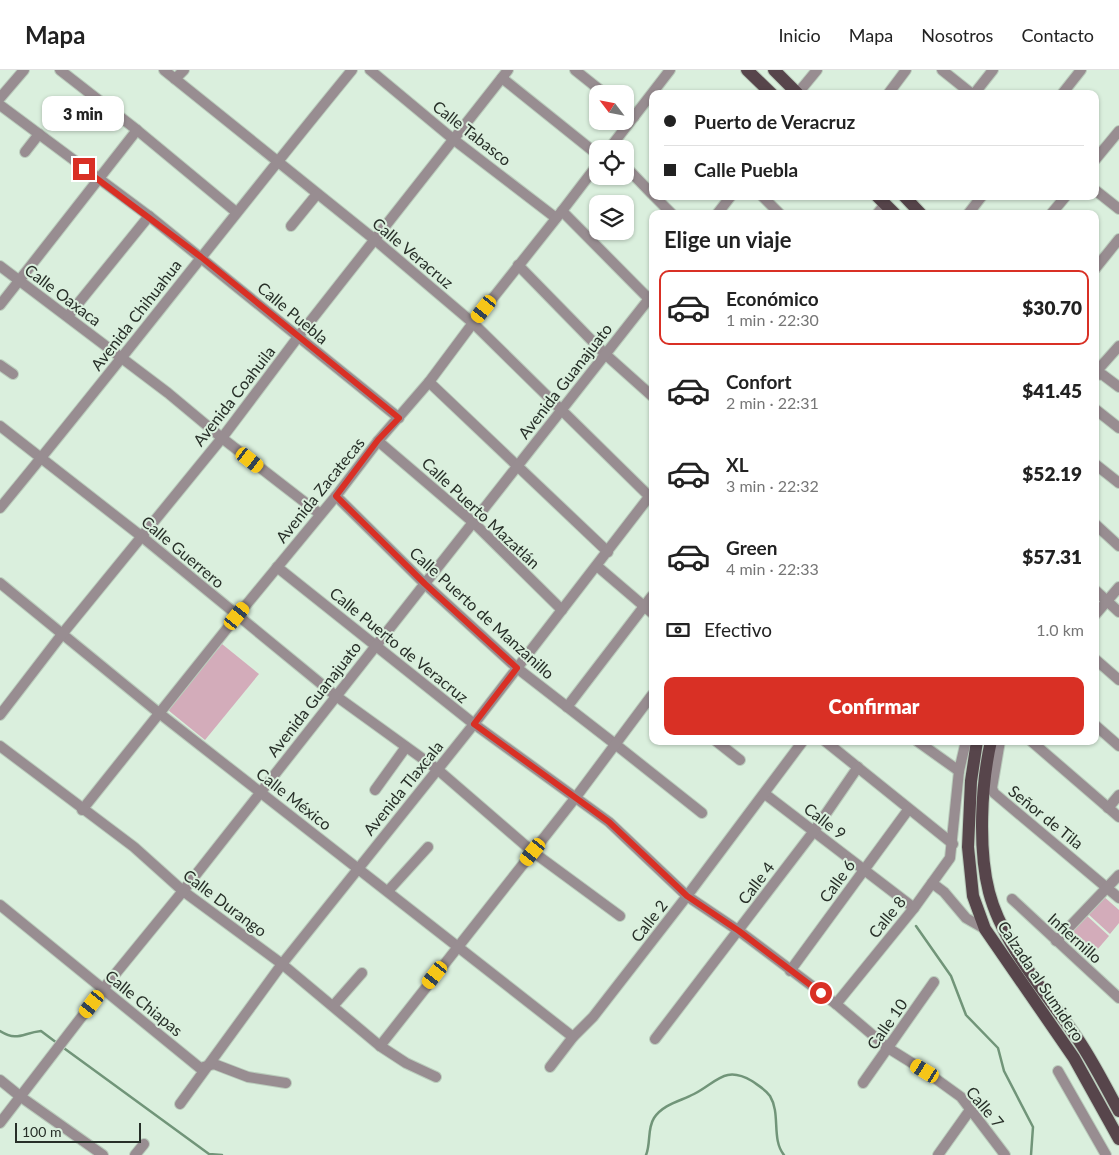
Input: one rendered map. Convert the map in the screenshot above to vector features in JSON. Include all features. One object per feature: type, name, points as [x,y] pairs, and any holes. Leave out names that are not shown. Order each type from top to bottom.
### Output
[{"type":"main road","points":[[747,70],[768,90]]},
{"type":"main road","points":[[774,70],[794,90]]},
{"type":"main road","points":[[908,200],[917,210]]},
{"type":"main road","name":"Calzada al Sumidero","points":[[976,745],[971,781],[968,847],[973,896],[985,929],[1074,1058],[1119,1139]]},
{"type":"main road","name":"Calzada al Sumidero","points":[[990,745],[983,801],[984,857],[989,893],[1002,926],[1026,966],[1076,1037],[1119,1111]]},
{"type":"street","points":[[0,98],[24,70]]},
{"type":"street","points":[[60,70],[137,130],[236,212]]},
{"type":"street","name":"Calle Veracruz","points":[[164,70],[374,239],[473,323],[649,493]]},
{"type":"street","points":[[175,79],[184,70]]},
{"type":"street","name":"Avenida Chihuahua","points":[[1,505],[42,458],[236,212],[352,70]]},
{"type":"street","name":"Calle Tabasco","points":[[370,70],[453,139],[559,214],[649,297]]},
{"type":"street","points":[[575,70],[594,85]]},
{"type":"street","points":[[657,90],[670,70]]},
{"type":"street","points":[[801,90],[817,70]]},
{"type":"street","points":[[891,90],[906,70]]},
{"type":"street","points":[[942,70],[968,90]]},
{"type":"street","points":[[976,90],[993,70]]},
{"type":"street","points":[[1065,90],[1081,70]]},
{"type":"street","points":[[505,74],[589,147]]},
{"type":"street","name":"Avenida Coahuila","points":[[0,715],[63,633],[222,438],[374,239],[505,74]]},
{"type":"street","points":[[634,117],[649,100]]},
{"type":"street","name":"Calle Puebla","points":[[0,105],[149,216],[399,418]]},
{"type":"street","points":[[0,305],[100,180],[137,130]]},
{"type":"street","points":[[616,140],[624,130]]},
{"type":"street","points":[[1099,155],[1119,131]]},
{"type":"street","points":[[25,152],[39,134]]},
{"type":"street","points":[[634,175],[649,190]]},
{"type":"street","name":"Avenida Zacatecas","points":[[82,810],[237,616],[336,496],[378,440],[429,382],[589,176]]},
{"type":"street","points":[[1099,193],[1119,209]]},
{"type":"street","points":[[291,226],[317,194]]},
{"type":"street","points":[[659,200],[668,210]]},
{"type":"street","points":[[720,210],[728,200]]},
{"type":"street","points":[[766,200],[776,210]]},
{"type":"street","points":[[971,210],[979,200]]},
{"type":"street","points":[[1054,210],[1063,200]]},
{"type":"street","points":[[68,316],[149,216]]},
{"type":"street","points":[[1099,264],[1119,239]]},
{"type":"street","points":[[518,265],[605,354],[649,393]]},
{"type":"street","name":"Calle Oaxaca","points":[[0,266],[168,393],[222,438],[320,514]]},
{"type":"street","name":"Avenida Guanajuato","points":[[0,1123],[103,989],[183,891],[605,354],[649,301]]},
{"type":"street","points":[[1099,370],[1118,350]]},
{"type":"street","points":[[0,365],[13,374]]},
{"type":"street","points":[[1099,374],[1103,375],[1119,387]]},
{"type":"street","points":[[429,382],[608,552]]},
{"type":"street","points":[[1099,412],[1119,428]]},
{"type":"street","name":"Calle Guerrero","points":[[0,426],[141,536],[336,696],[437,769],[533,852],[620,916]]},
{"type":"street","name":"Calle Puerto Mazatlán","points":[[378,440],[474,522],[562,610]]},
{"type":"street","points":[[1099,467],[1119,483]]},
{"type":"street","name":"Calle Puerto de Manzanillo","points":[[336,496],[425,584],[517,668],[702,813]]},
{"type":"street","name":"Avenida Tlaxcala","points":[[180,1104],[282,964],[474,724],[649,498]]},
{"type":"street","points":[[1099,528],[1119,546]]},
{"type":"street","points":[[567,707],[649,610],[598,566]]},
{"type":"street","name":"Calle Puerto de Veracruz","points":[[277,567],[474,724],[609,822],[687,896],[739,931],[836,1004]]},
{"type":"street","name":"Calle México","points":[[0,582],[159,713],[573,1036]]},
{"type":"street","points":[[1099,611],[1119,587]]},
{"type":"street","points":[[1099,594],[1119,612]]},
{"type":"street","points":[[1099,662],[1119,680]]},
{"type":"street","points":[[380,1046],[457,946],[576,798],[649,699]]},
{"type":"street","points":[[1099,729],[1119,746]]},
{"type":"street","points":[[721,745],[740,760]]},
{"type":"street","name":"Calle 2","points":[[550,1067],[573,1036],[593,1017],[801,745]]},
{"type":"street","points":[[830,745],[952,844]]},
{"type":"street","points":[[923,745],[959,771]]},
{"type":"street","name":"Calle 8","points":[[836,1004],[914,908],[950,858],[959,771],[965,745]]},
{"type":"street","name":"Señor de Tila","points":[[999,745],[992,788],[994,793],[1119,898]]},
{"type":"street","points":[[1036,745],[1119,817]]},
{"type":"street","name":"Calle Durango","points":[[0,746],[134,848],[183,891],[282,964],[380,1046],[406,1063],[436,1077]]},
{"type":"street","points":[[375,790],[406,747]]},
{"type":"street","name":"Calle 4","points":[[655,1039],[814,831],[858,766]]},
{"type":"street","name":"Calle 9","points":[[765,794],[914,908]]},
{"type":"street","points":[[1108,808],[1119,795]]},
{"type":"street","name":"Calle 6","points":[[790,970],[908,810]]},
{"type":"street","points":[[388,891],[428,847]]},
{"type":"street","points":[[1056,941],[1119,875]]},
{"type":"street","points":[[932,883],[944,892],[966,918],[985,929]]},
{"type":"street","name":"Infiernillo","points":[[1012,899],[1119,998]]},
{"type":"street","name":"Calle Chiapas","points":[[0,905],[200,1068],[214,1064],[248,1077],[286,1083]]},
{"type":"street","points":[[333,1006],[362,973]]},
{"type":"street","name":"Calle 10","points":[[863,1083],[934,982]]},
{"type":"street","name":"Calle 7","points":[[836,1004],[888,1048],[925,1071],[961,1098],[1005,1155]]},
{"type":"street","points":[[1058,1071],[1106,1155]]},
{"type":"street","points":[[0,1080],[103,1155]]},
{"type":"street","points":[[938,1155],[970,1110]]},
{"type":"street","points":[[135,1155],[144,1144]]},
{"type":"shaded area","points":[[222,644],[259,674],[205,740],[168,710]]},
{"type":"shaded area","points":[[1102,895],[1119,910],[1119,923],[1110,934],[1087,913]]},
{"type":"shaded area","points":[[1085,914],[1109,936],[1090,958],[1065,937]]},
{"type":"waterway","points":[[916,926],[951,976],[966,1015],[998,1048],[1004,1071],[1033,1127],[1031,1155]]},
{"type":"waterway","points":[[0,1031],[11,1036],[41,1031],[57,1043]]},
{"type":"waterway","points":[[61,1046],[209,1154],[222,1155]]},
{"type":"waterway","points":[[646,1155],[652,1122],[662,1109],[728,1075],[743,1076],[764,1089],[770,1096],[775,1111],[778,1142],[784,1155]]},
{"type":"route","points":[[84,169],[149,216],[201,257],[399,418],[378,440],[336,496],[425,584],[517,668],[474,724],[609,822],[687,896],[739,931],[821,993]]}]
